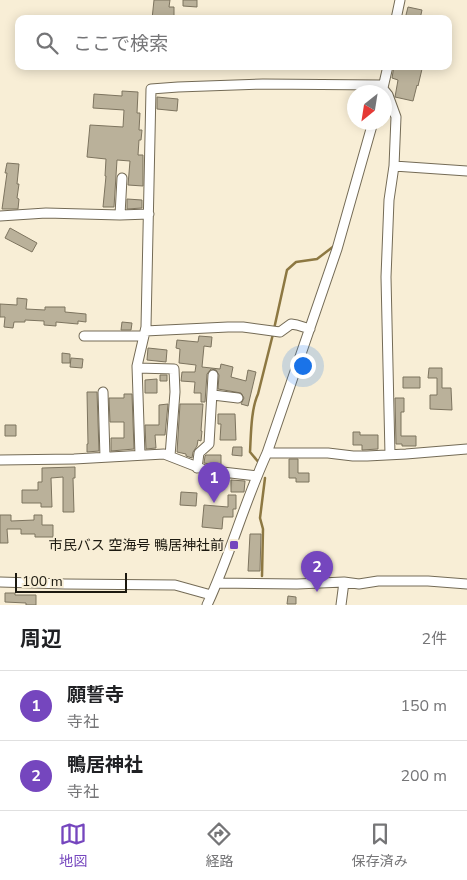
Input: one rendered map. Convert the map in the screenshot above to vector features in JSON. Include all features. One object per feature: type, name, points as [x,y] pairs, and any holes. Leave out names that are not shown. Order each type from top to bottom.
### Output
[{"type":"street","points":[[397,15],[400,0]]},
{"type":"street","points":[[383,85],[387,70]]},
{"type":"street","points":[[140,455],[137,368],[146,326],[151,89],[178,86],[263,84],[347,88]]},
{"type":"street","points":[[390,455],[386,277],[389,200],[394,166],[396,117],[392,106]]},
{"type":"street","points":[[206,605],[217,583],[267,453],[337,249],[371,130]]},
{"type":"street","points":[[394,166],[467,171]]},
{"type":"street","points":[[120,215],[122,178]]},
{"type":"street","points":[[0,216],[149,214]]},
{"type":"street","points":[[84,336],[144,334],[228,327],[244,327],[280,332],[291,324],[310,329]]},
{"type":"street","points":[[137,368],[174,369],[170,456]]},
{"type":"street","points":[[197,468],[199,453],[209,444],[213,376]]},
{"type":"street","points":[[103,392],[105,457]]},
{"type":"street","points":[[213,395],[238,398]]},
{"type":"street","points":[[267,453],[328,453],[353,456],[467,449]]},
{"type":"street","points":[[0,460],[74,459],[164,454],[197,468],[222,473],[257,476]]},
{"type":"street","points":[[217,583],[297,584],[344,582],[358,584],[378,581],[467,584]]},
{"type":"street","points":[[0,582],[175,586],[211,595]]},
{"type":"street","points":[[341,605],[344,582]]},
{"type":"building","points":[[154,0],[170,0],[169,7],[174,7],[174,15],[152,15]]},
{"type":"building","points":[[183,0],[197,0],[197,7],[183,6]]},
{"type":"building","points":[[408,7],[422,10],[421,15],[406,15]]},
{"type":"building","points":[[393,70],[422,70],[413,101],[395,97],[398,80],[392,78]]},
{"type":"building","points":[[122,91],[138,92],[137,113],[140,113],[139,130],[142,130],[138,155],[143,155],[143,186],[128,185],[130,161],[117,160],[114,207],[103,207],[106,159],[87,157],[90,125],[123,127],[124,110],[93,108],[94,94],[122,96]]},
{"type":"building","points":[[157,97],[178,99],[177,111],[157,109]]},
{"type":"building","points":[[7,163],[19,164],[17,184],[19,184],[18,209],[2,209]]},
{"type":"building","points":[[127,199],[142,200],[142,208],[127,209]]},
{"type":"building","points":[[10,228],[37,243],[32,252],[5,238]]},
{"type":"building","points":[[17,298],[27,299],[26,309],[45,310],[45,307],[65,307],[65,312],[86,314],[86,322],[78,321],[78,324],[56,322],[56,326],[44,325],[44,321],[25,320],[25,322],[14,322],[13,328],[4,327],[5,317],[0,317],[0,304],[17,305]]},
{"type":"building","points":[[122,322],[132,323],[131,330],[121,330]]},
{"type":"building","points":[[199,336],[212,337],[211,347],[204,346],[202,367],[220,369],[221,364],[233,367],[231,377],[246,381],[248,370],[256,372],[248,406],[241,404],[244,398],[241,393],[218,389],[219,375],[216,370],[211,369],[207,374],[205,402],[201,402],[201,393],[194,393],[195,382],[181,381],[182,372],[195,372],[196,365],[179,363],[180,349],[176,348],[177,340],[198,342]]},
{"type":"building","points":[[148,348],[167,350],[166,362],[147,360]]},
{"type":"building","points":[[62,353],[70,354],[70,363],[62,363]]},
{"type":"building","points":[[71,358],[83,359],[82,368],[70,367]]},
{"type":"building","points":[[429,368],[442,368],[442,388],[451,388],[452,410],[430,409],[430,395],[437,395],[437,378],[428,378]]},
{"type":"building","points":[[160,375],[167,375],[167,381],[160,381]]},
{"type":"building","points":[[403,377],[420,377],[420,388],[403,388]]},
{"type":"building","points":[[157,379],[157,393],[145,393],[145,380]]},
{"type":"building","points":[[87,392],[97,392],[99,451],[87,452]]},
{"type":"building","points":[[124,394],[132,394],[134,449],[111,451],[111,438],[124,438],[124,422],[110,422],[109,398],[124,398]]},
{"type":"building","points":[[395,398],[404,398],[404,412],[401,412],[401,436],[416,436],[416,446],[396,444]]},
{"type":"building","points":[[168,404],[165,435],[155,435],[156,448],[146,449],[145,425],[159,425],[159,405]]},
{"type":"building","points":[[180,404],[203,404],[201,441],[198,440],[192,458],[177,452]]},
{"type":"building","points":[[218,414],[235,414],[236,440],[220,440],[221,424],[218,424]]},
{"type":"building","points":[[5,425],[16,425],[16,436],[5,436]]},
{"type":"building","points":[[353,432],[360,432],[360,435],[378,435],[378,449],[362,450],[362,445],[353,445]]},
{"type":"building","points":[[233,447],[242,447],[242,456],[232,455]]},
{"type":"building","points":[[206,455],[221,455],[221,466],[204,463]]},
{"type":"building","points":[[289,459],[298,459],[298,473],[309,473],[309,482],[296,482],[296,478],[289,478]]},
{"type":"building","points":[[75,467],[75,478],[73,478],[74,512],[63,512],[63,477],[51,478],[52,507],[41,507],[41,503],[22,503],[22,490],[38,490],[38,482],[42,482],[42,468]]},
{"type":"building","points":[[231,480],[245,481],[244,492],[231,492]]},
{"type":"building","points":[[181,492],[197,493],[196,506],[180,505]]},
{"type":"building","points":[[228,495],[236,495],[236,509],[233,509],[233,517],[223,517],[222,529],[202,527],[204,505],[228,507]]},
{"type":"building","points":[[0,515],[11,515],[11,521],[34,520],[34,515],[42,515],[42,525],[53,525],[53,537],[35,537],[35,534],[21,534],[21,529],[7,529],[8,543],[0,543]]},
{"type":"building","points":[[250,534],[261,534],[260,571],[248,571]]},
{"type":"building","points":[[5,593],[36,595],[36,605],[5,602]]},
{"type":"building","points":[[288,596],[296,597],[296,604],[287,604]]},
{"type":"waterway","points":[[274,329],[287,270],[296,262],[317,259],[334,246]]},
{"type":"waterway","points":[[260,464],[250,452],[252,422],[254,407],[273,334]]},
{"type":"waterway","points":[[262,576],[263,529],[260,518],[265,478]]},
{"type":"place","name":"願誓寺","points":[[214,503]]},
{"type":"place","name":"市民バス 空海号 鴨居神社前","points":[[234,545]]},
{"type":"place","name":"鴨居神社","points":[[317,592]]}]
